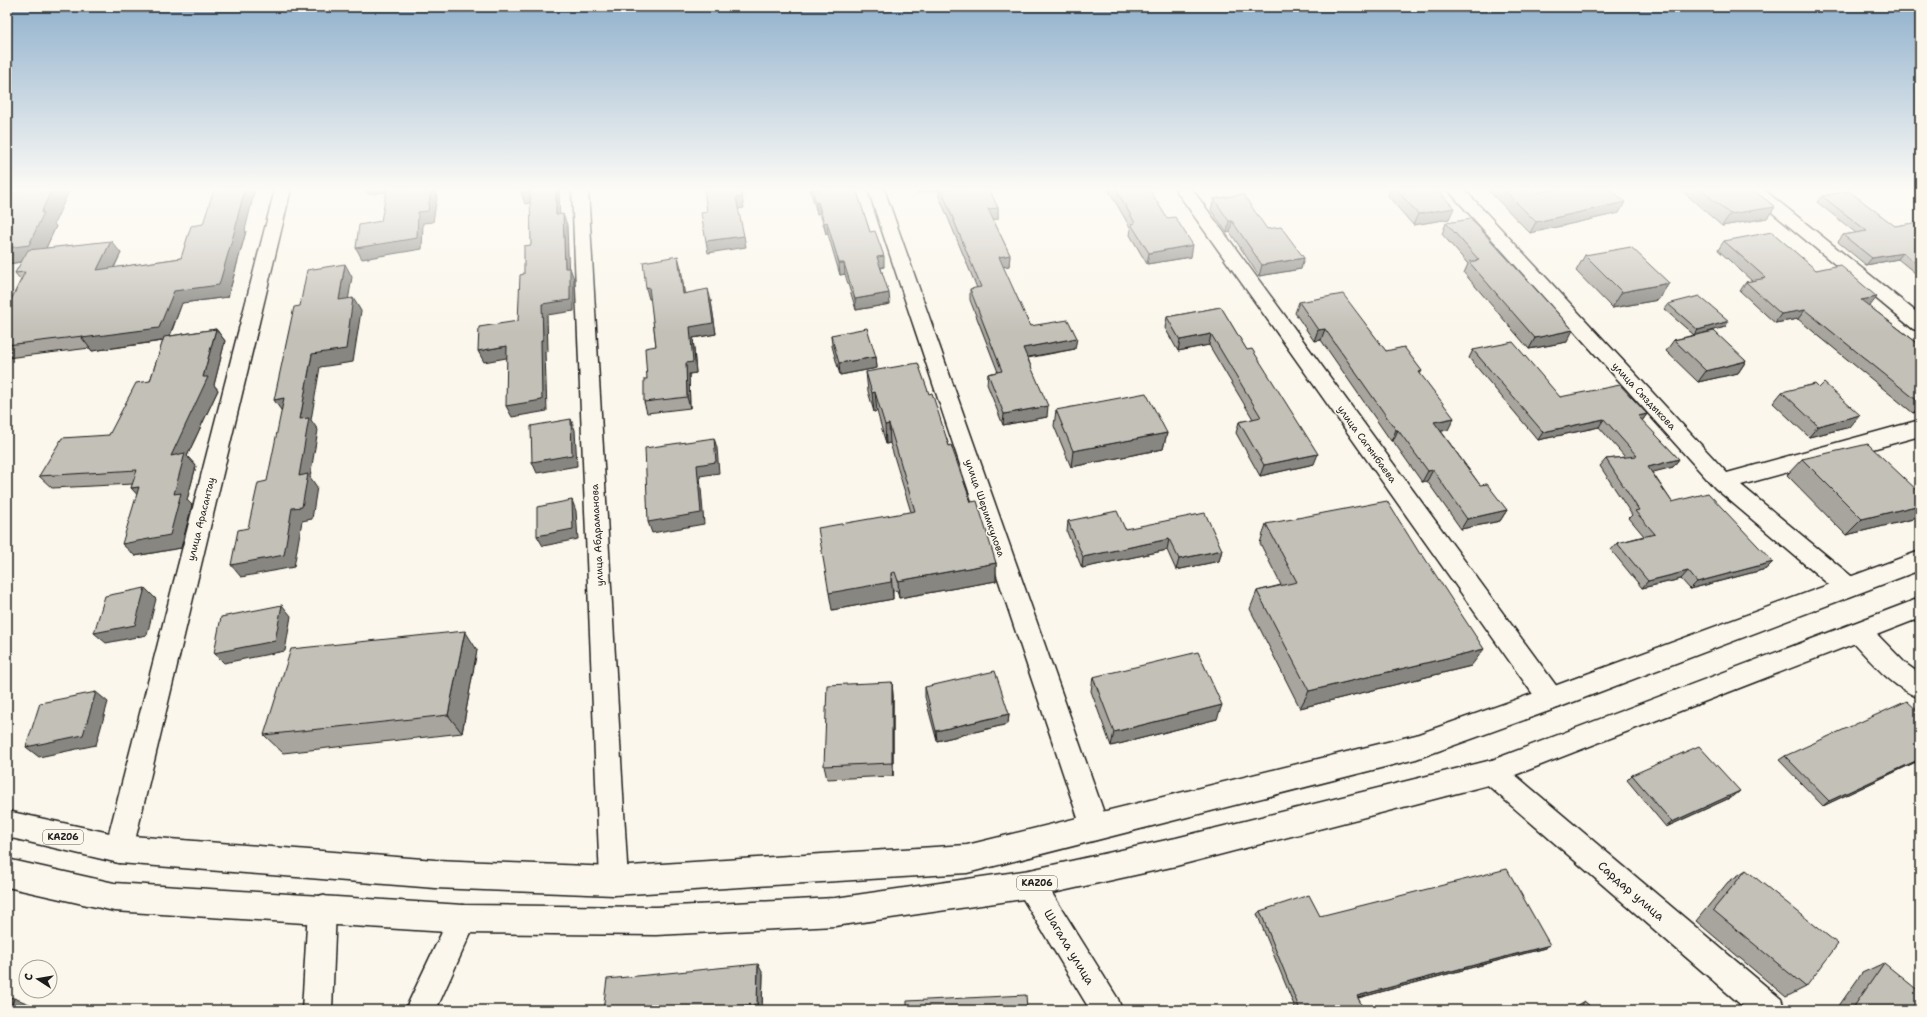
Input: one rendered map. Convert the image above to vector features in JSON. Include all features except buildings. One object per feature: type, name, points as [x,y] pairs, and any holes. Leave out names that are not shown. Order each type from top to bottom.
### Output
[{"type":"main road","name":"улица Арасантау","points":[[119,849],[271,236]]},
{"type":"main road","name":"улица Абдраманова","points":[[582,236],[614,881]]},
{"type":"main road","name":"улица Шеримкулова","points":[[892,236],[1095,827]]},
{"type":"main road","name":"улица Сагынбаева","points":[[1217,236],[1551,699]]},
{"type":"main road","name":"улица Сыздыкова","points":[[1498,236],[1723,482],[1848,587]]},
{"type":"main road","points":[[1811,236],[1920,325]]},
{"type":"main road","points":[[1723,482],[1920,428]]},
{"type":"main road","name":"KАZ06","points":[[7,824],[119,849],[435,874],[614,881],[967,859],[1416,747],[1551,699],[1920,560]]},
{"type":"main road","name":"KАZ06","points":[[7,873],[114,897],[463,919],[656,921],[835,912],[1030,884],[1176,852],[1492,772],[1680,698],[1920,608]]},
{"type":"main road","points":[[1859,632],[1897,672],[1920,687]]},
{"type":"main road","name":"Сардар улица","points":[[1492,772],[1770,1010]]},
{"type":"main road","name":"Шагала улица","points":[[1030,884],[1107,1010]]},
{"type":"main road","points":[[318,1010],[322,909]]},
{"type":"main road","points":[[420,1010],[463,919]]}]
